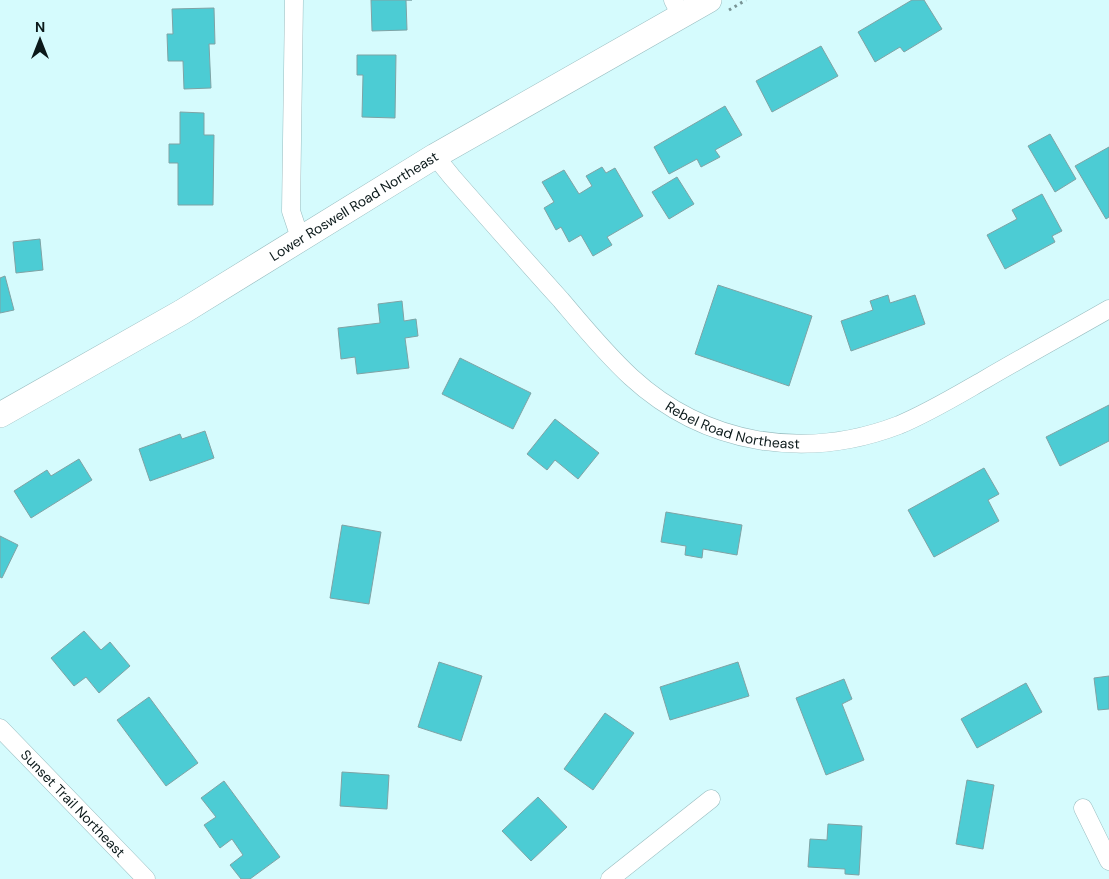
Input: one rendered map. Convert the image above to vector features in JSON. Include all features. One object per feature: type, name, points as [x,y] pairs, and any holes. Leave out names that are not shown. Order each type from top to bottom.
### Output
[{"type":"street","points":[[294,0],[291,211],[300,238]]},
{"type":"street","name":"Lower Roswell Road Northeast","points":[[0,415],[182,312],[677,8],[709,0]]},
{"type":"street","name":"Rebel Road Northeast","points":[[435,156],[631,377],[688,418],[715,430],[752,439],[788,444],[829,443],[863,436],[900,424],[940,405],[1109,309]]},
{"type":"street","name":"Sunset Trail Northeast","points":[[0,728],[146,879]]},
{"type":"street","points":[[610,879],[711,799]]},
{"type":"street","points":[[1083,808],[1109,861]]},
{"type":"building","points":[[371,0],[406,0],[407,30],[372,31]]},
{"type":"building","points":[[912,0],[924,0],[942,29],[904,52],[900,47],[875,62],[858,32]]},
{"type":"building","points":[[214,8],[215,44],[209,44],[211,88],[184,89],[183,61],[168,61],[167,34],[173,34],[172,9]]},
{"type":"building","points":[[821,46],[838,76],[772,112],[756,81]]},
{"type":"building","points":[[357,55],[396,55],[395,118],[362,117],[363,75],[357,75]]},
{"type":"building","points":[[725,106],[742,135],[715,150],[720,157],[701,167],[697,159],[669,174],[654,147]]},
{"type":"building","points":[[180,112],[204,113],[204,135],[214,135],[213,205],[178,205],[178,163],[169,163],[169,144],[180,144]]},
{"type":"building","points":[[1050,134],[1076,179],[1055,192],[1028,146]]},
{"type":"building","points":[[1109,147],[1109,217],[1106,219],[1075,166]]},
{"type":"building","points":[[602,167],[606,173],[615,168],[643,216],[607,237],[612,245],[593,256],[581,235],[569,242],[561,227],[556,230],[544,208],[554,202],[542,182],[564,170],[579,194],[592,186],[586,176]]},
{"type":"building","points":[[677,177],[694,204],[669,219],[652,192]]},
{"type":"building","points":[[1042,194],[1062,231],[1052,236],[1055,242],[1005,269],[987,235],[1017,219],[1012,210]]},
{"type":"building","points":[[40,239],[43,270],[16,273],[13,242]]},
{"type":"building","points":[[5,276],[14,310],[0,313],[0,278]]},
{"type":"building","points":[[718,285],[812,316],[789,386],[695,354]]},
{"type":"building","points":[[888,295],[890,303],[915,295],[925,324],[851,351],[841,321],[873,310],[870,301]]},
{"type":"building","points":[[402,301],[404,321],[416,319],[418,336],[405,338],[409,368],[357,374],[355,357],[341,359],[338,328],[380,323],[378,304]]},
{"type":"building","points":[[460,358],[531,393],[513,429],[442,394]]},
{"type":"building","points":[[1109,405],[1109,441],[1060,466],[1046,437]]},
{"type":"building","points":[[555,419],[599,453],[578,479],[555,460],[547,470],[527,454]]},
{"type":"building","points":[[205,431],[214,458],[150,481],[139,449],[180,434],[182,439]]},
{"type":"building","points":[[79,459],[92,480],[31,518],[14,491],[47,470],[51,476]]},
{"type":"building","points":[[984,468],[999,494],[988,500],[999,521],[934,557],[908,510]]},
{"type":"building","points":[[666,512],[742,525],[737,555],[703,549],[702,558],[685,555],[686,546],[661,542]]},
{"type":"building","points":[[342,525],[381,532],[369,604],[330,598]]},
{"type":"building","points":[[0,536],[18,545],[2,578],[0,577]]},
{"type":"building","points":[[84,631],[101,650],[110,642],[130,666],[99,693],[86,677],[74,686],[51,658]]},
{"type":"building","points":[[439,662],[482,676],[461,741],[418,727]]},
{"type":"building","points":[[738,662],[749,696],[670,720],[660,687]]},
{"type":"building","points":[[1109,676],[1109,709],[1098,710],[1094,678]]},
{"type":"building","points":[[844,679],[852,699],[842,704],[864,760],[826,775],[796,698]]},
{"type":"building","points":[[1026,683],[1042,712],[977,748],[961,719]]},
{"type":"building","points":[[149,697],[198,763],[166,786],[117,720]]},
{"type":"building","points":[[605,713],[634,733],[593,790],[564,769]]},
{"type":"building","points":[[342,772],[389,775],[387,809],[340,806]]},
{"type":"building","points":[[967,780],[994,785],[983,849],[956,844]]},
{"type":"building","points":[[224,781],[280,857],[250,879],[241,879],[230,865],[243,855],[232,839],[220,848],[204,825],[216,817],[201,798]]},
{"type":"building","points":[[538,797],[567,827],[531,861],[502,831]]},
{"type":"building","points":[[828,824],[862,826],[859,875],[845,874],[845,869],[808,867],[810,839],[827,840]]}]
